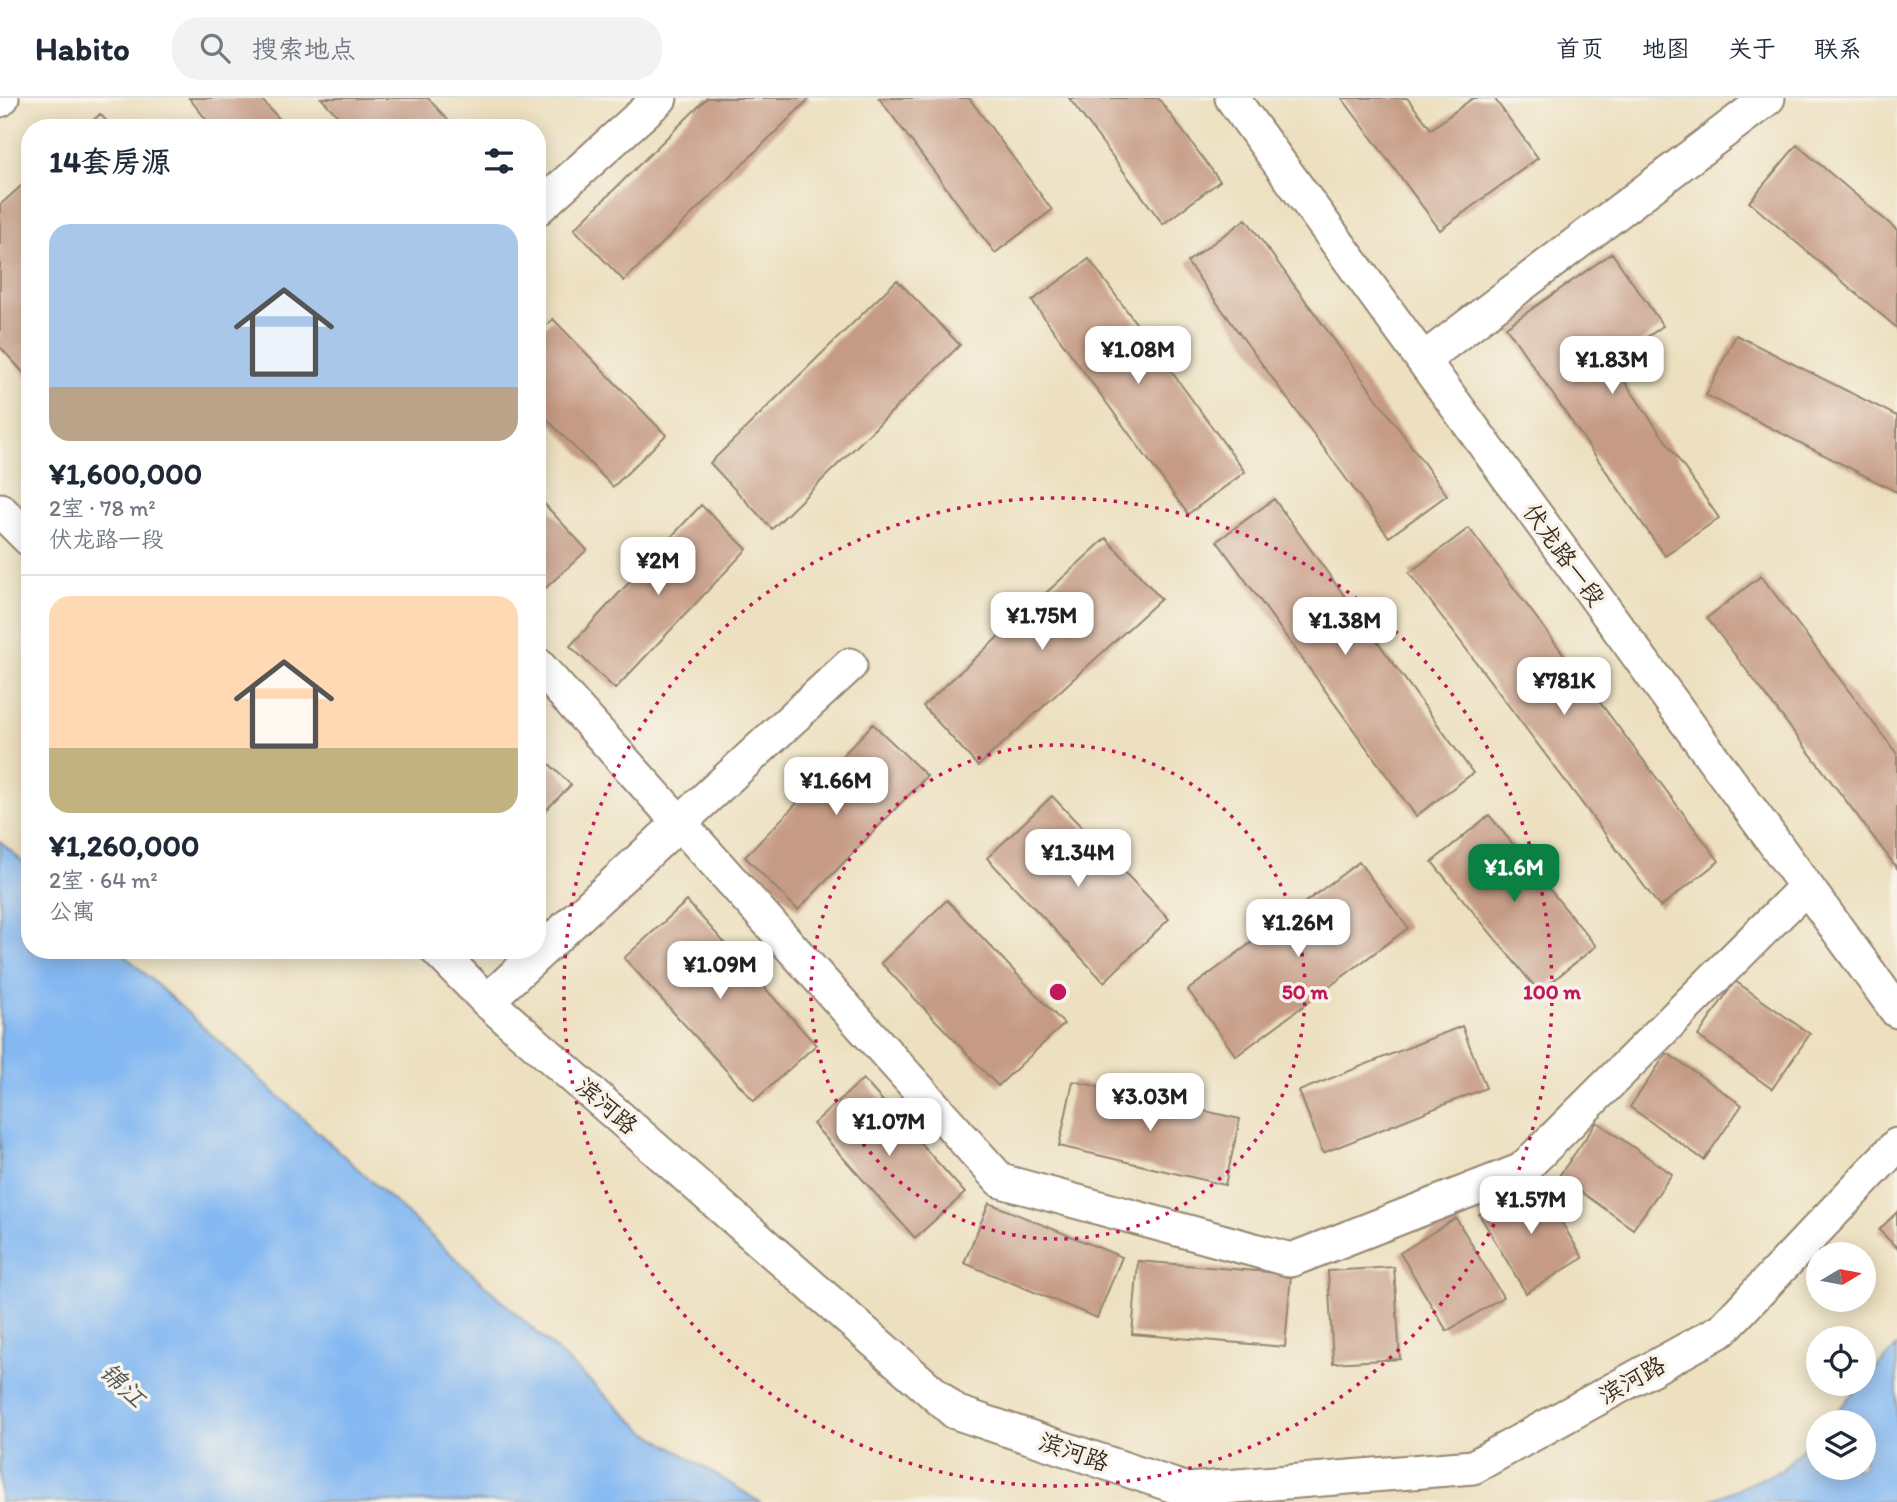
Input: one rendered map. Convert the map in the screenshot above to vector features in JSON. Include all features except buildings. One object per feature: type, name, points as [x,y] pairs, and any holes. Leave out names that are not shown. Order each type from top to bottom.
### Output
[{"type":"street","points":[[546,201],[660,98]]},
{"type":"street","name":"伏龙路一段","points":[[1232,98],[1897,1011]]},
{"type":"street","points":[[1423,360],[1768,98]]},
{"type":"street","points":[[0,510],[21,531]]},
{"type":"street","points":[[546,946],[850,664]]},
{"type":"street","points":[[546,674],[1001,1181],[1291,1259],[1522,1170],[1806,887]]},
{"type":"street","name":"滨河路","points":[[446,959],[487,1001],[955,1412],[1187,1490],[1474,1467],[1722,1330],[1897,1145]]},
{"type":"street","points":[[487,1001],[532,959]]},
{"type":"water","name":"锦江","points":[[0,841],[21,861],[21,959],[129,959],[642,1429],[760,1502],[0,1502]]},
{"type":"water","points":[[1897,1346],[1897,1502],[1706,1502],[1782,1470],[1806,1444],[1806,1480],[1876,1480],[1876,1410],[1838,1410],[1851,1396],[1876,1396],[1876,1369]]}]
